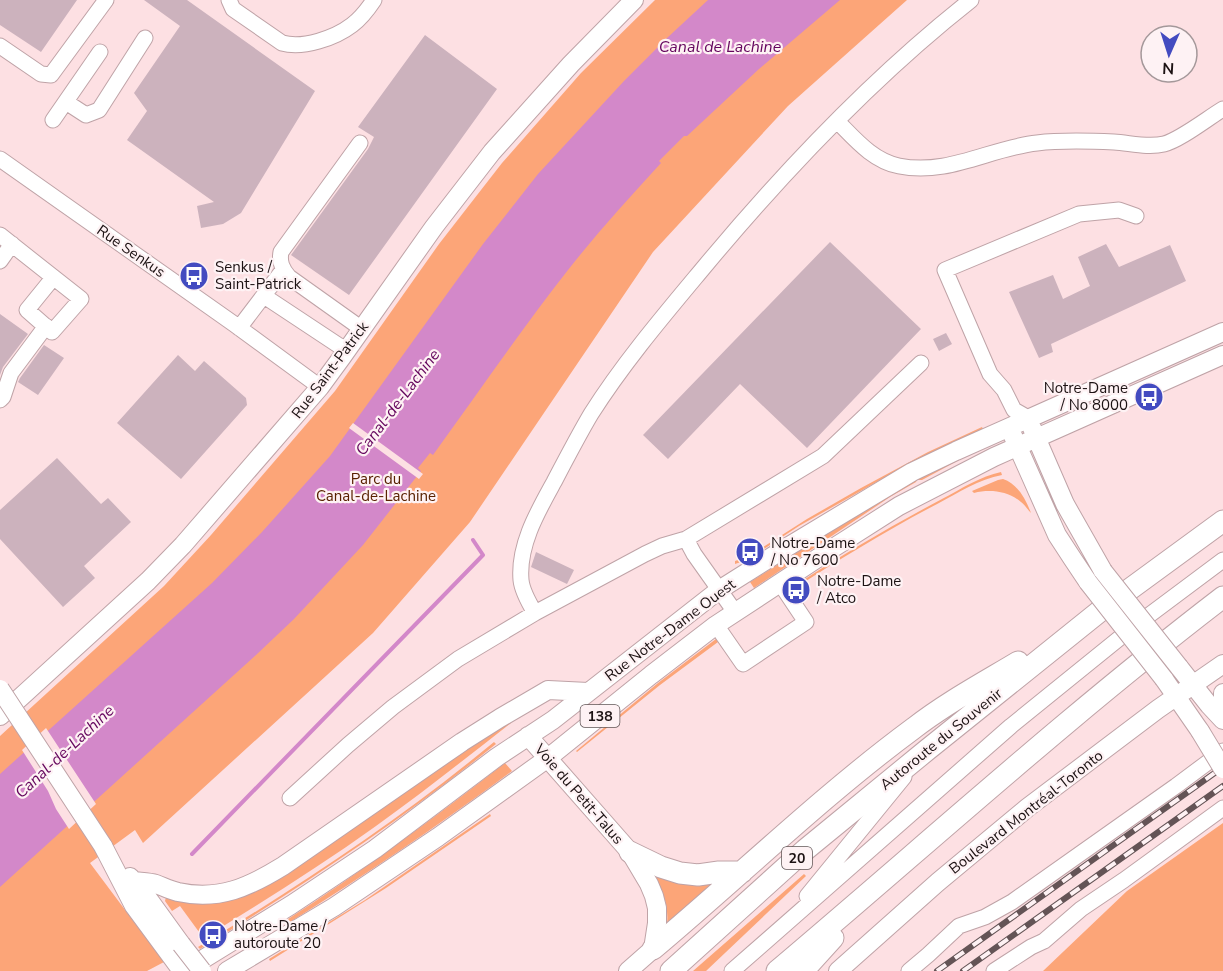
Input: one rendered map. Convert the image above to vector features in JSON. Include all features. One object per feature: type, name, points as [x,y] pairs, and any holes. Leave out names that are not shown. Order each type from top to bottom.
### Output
[{"type":"highway","name":"Autoroute du Souvenir","points":[[670,971],[805,850],[927,750],[1100,611],[1223,521]]},
{"type":"highway","points":[[777,971],[1084,708],[1223,597]]},
{"type":"highway","points":[[653,949],[845,782],[916,726],[1100,611]]},
{"type":"highway","points":[[630,852],[680,873],[698,875],[742,872]]},
{"type":"highway","points":[[803,971],[882,883]]},
{"type":"main road","name":"Rue Saint-Patrick","points":[[0,716],[166,564],[320,387],[434,227],[492,152],[571,64],[634,0]]},
{"type":"main road","name":"Rue Notre-Dame Ouest","points":[[183,971],[243,936],[331,879],[434,806],[497,757],[553,720],[719,590],[784,549],[912,472],[1017,418],[1223,332]]},
{"type":"main road","name":"Rue Notre-Dame Ouest","points":[[227,971],[301,927],[461,822],[548,758],[716,625],[899,506],[1018,446],[1223,355]]},
{"type":"main road","points":[[1017,418],[1036,438],[1065,504],[1103,571],[1194,686],[1222,713]]},
{"type":"main road","points":[[1017,418],[1018,446],[1057,535],[1088,582],[1177,697],[1223,769]]},
{"type":"main road","name":"Boulevard Montréal-Toronto","points":[[838,971],[938,882],[1027,808],[1223,664]]},
{"type":"main road","points":[[0,689],[103,846],[134,906],[174,948],[202,971]]},
{"type":"main road","points":[[133,881],[155,883],[170,890],[190,894],[213,895],[244,887],[283,866],[482,729],[548,690],[588,692]]},
{"type":"main road","points":[[1222,713],[1223,693]]},
{"type":"main road","name":"Voie du Petit-Talus","points":[[528,736],[630,852],[649,884],[656,902],[657,923],[653,949]]},
{"type":"main road","points":[[103,846],[147,897],[174,948],[183,971]]},
{"type":"main road","points":[[628,971],[653,949]]},
{"type":"street","points":[[0,46],[41,74],[51,75],[106,0]]},
{"type":"street","points":[[229,0],[233,9],[282,43],[291,45],[303,45],[342,31],[351,26],[374,0]]},
{"type":"street","points":[[535,613],[521,581],[522,559],[527,537],[543,502],[591,414],[612,383],[664,315],[781,178],[909,51],[971,0]]},
{"type":"street","points":[[66,102],[87,115],[99,110],[145,38]]},
{"type":"street","points":[[53,120],[100,52]]},
{"type":"street","points":[[837,121],[871,154],[880,159],[899,167],[925,168],[968,161],[1038,142],[1165,144],[1223,109]]},
{"type":"street","points":[[360,143],[281,252],[280,260],[283,270],[289,277],[362,329]]},
{"type":"street","name":"Rue Senkus","points":[[0,159],[320,387]]},
{"type":"street","points":[[1017,418],[1004,390],[990,374],[985,364],[945,270],[1079,214],[1119,210],[1136,216]]},
{"type":"street","points":[[0,261],[6,239],[81,299],[52,332],[27,310],[53,278]]},
{"type":"street","points":[[239,328],[283,270]]},
{"type":"street","points":[[264,296],[348,350]]},
{"type":"street","points":[[0,400],[11,373],[46,326]]},
{"type":"street","points":[[290,798],[393,707],[458,659],[535,613],[662,546],[686,539],[823,456],[921,363]]},
{"type":"street","points":[[686,539],[735,612]]},
{"type":"street","points":[[732,971],[1011,726],[1132,628],[1223,560]]},
{"type":"street","points":[[716,625],[743,664],[806,622],[780,583]]},
{"type":"street","points":[[778,931],[927,750]]},
{"type":"street","points":[[909,971],[959,926],[990,914],[1012,902],[1223,751]]},
{"type":"street","points":[[994,971],[1044,941],[1081,909],[1223,808]]},
{"type":"green space","name":"Parc du Canal-de-Lachine","points":[[655,0],[907,0],[788,106],[653,252],[470,522],[373,633],[143,843],[135,830],[90,863],[164,962],[147,971],[0,971],[0,736],[164,586],[211,535],[335,391],[439,244],[502,163],[581,73]]},
{"type":"green space","points":[[982,427],[983,429],[882,479],[799,526],[747,560],[735,564],[735,561],[749,556],[861,488],[928,452]]},
{"type":"green space","points":[[960,456],[961,459],[922,480],[917,480],[890,497],[754,588],[750,582],[901,487]]},
{"type":"green space","points":[[1001,472],[1002,475],[969,487],[902,523],[795,588],[794,586],[812,574],[904,520],[971,483]]},
{"type":"green space","points":[[1003,479],[1017,489],[1031,513],[1010,495],[999,492],[974,493],[972,491]]},
{"type":"green space","points":[[716,639],[718,642],[576,751],[658,683]]},
{"type":"green space","points":[[509,721],[511,723],[376,826],[214,932],[210,925],[199,932],[180,906],[172,911],[165,901],[166,897],[212,902],[386,805]]},
{"type":"green space","points":[[494,742],[496,744],[460,772],[351,851],[200,949],[198,947],[275,900],[350,850]]},
{"type":"green space","points":[[505,763],[512,771],[401,850],[287,924],[285,921],[397,844]]},
{"type":"green space","points":[[490,814],[491,816],[386,888],[270,961],[269,959],[365,900]]},
{"type":"green space","points":[[1223,823],[1223,971],[1043,971],[1127,891]]},
{"type":"green space","points":[[651,872],[719,880],[667,924],[664,896]]},
{"type":"green space","points":[[804,874],[806,876],[706,971],[693,971]]},
{"type":"water","name":"Canal de Lachine","points":[[708,0],[840,0],[759,69],[659,161],[661,163],[579,256],[433,455],[430,453],[418,468],[421,471],[363,545],[294,619],[0,887],[0,774],[212,583],[262,532],[330,456],[483,244],[538,174],[624,81]]},
{"type":"pier","points":[[353,423],[423,474],[419,479],[349,428]]},
{"type":"pier","points":[[46,728],[96,804],[69,829],[22,750]]},
{"type":"building","points":[[0,0],[77,0],[41,52],[0,25]]},
{"type":"building","points":[[144,0],[187,0],[315,91],[241,213],[223,224],[201,228],[197,206],[214,202],[127,140],[147,111],[134,93],[180,26]]},
{"type":"building","points":[[425,35],[497,89],[349,295],[291,255],[368,149],[374,137],[358,127]]},
{"type":"building","points":[[830,242],[921,329],[807,448],[740,384],[668,459],[643,435]]},
{"type":"building","points":[[1106,244],[1119,267],[1170,245],[1186,281],[1051,344],[1053,352],[1039,358],[1009,292],[1053,275],[1063,299],[1090,286],[1078,257]]},
{"type":"building","points":[[0,314],[28,334],[3,367],[0,375]]},
{"type":"building","points":[[946,333],[952,344],[939,351],[933,339]]},
{"type":"building","points":[[44,345],[64,358],[38,395],[18,382]]},
{"type":"building","points":[[178,355],[195,371],[204,361],[246,398],[247,405],[181,479],[117,423]]},
{"type":"building","points":[[57,458],[101,504],[108,498],[131,522],[84,566],[95,578],[63,607],[0,539],[0,510]]},
{"type":"building","points":[[536,552],[574,570],[567,584],[531,567]]},
{"type":"waterway","points":[[192,854],[483,555],[473,540]]},
{"type":"railway","points":[[937,971],[1223,767]]},
{"type":"railway","points":[[963,971],[1223,786]]},
{"type":"place","name":"Senkus / Saint-Patrick","points":[[194,276]]},
{"type":"place","name":"Notre-Dame / No 8000","points":[[1149,397]]},
{"type":"place","name":"Notre-Dame / No 7600","points":[[750,552]]},
{"type":"place","name":"Notre-Dame / Atco","points":[[796,590]]},
{"type":"place","name":"Notre-Dame / autoroute 20","points":[[213,935]]},
{"type":"water label","name":"Canal-de-Lachine","points":[[397,402]]},
{"type":"water label","name":"Canal-de-Lachine","points":[[64,751]]}]
